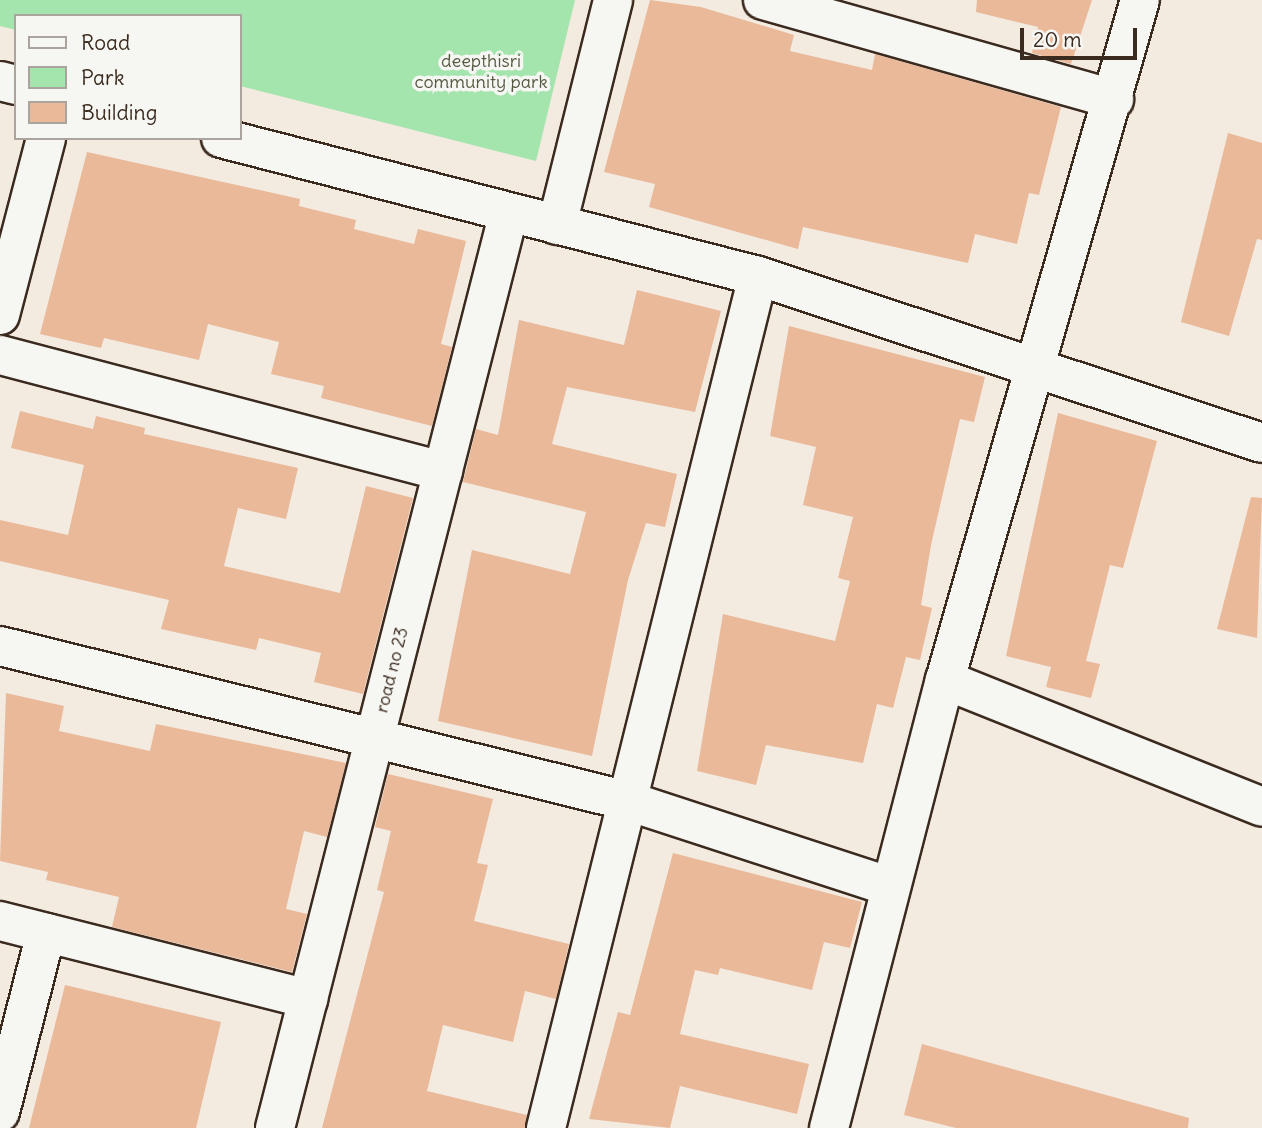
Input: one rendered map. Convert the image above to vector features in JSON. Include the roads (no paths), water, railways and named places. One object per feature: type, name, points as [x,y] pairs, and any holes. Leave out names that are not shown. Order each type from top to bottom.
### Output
[{"type":"street","points":[[557,225],[613,0]]},
{"type":"street","points":[[763,0],[1114,99]]},
{"type":"street","points":[[829,1128],[888,886],[944,680],[1031,367],[1114,99],[1140,0]]},
{"type":"street","points":[[0,316],[45,140]]},
{"type":"street","points":[[229,140],[758,276],[1262,443]]},
{"type":"street","name":"road no 23","points":[[275,1128],[509,212]]},
{"type":"street","points":[[546,1128],[758,276]]},
{"type":"street","points":[[0,355],[443,471]]},
{"type":"street","points":[[0,646],[628,801],[888,886]]},
{"type":"street","points":[[944,680],[1262,807]]},
{"type":"street","points":[[0,921],[308,999]]},
{"type":"street","points":[[0,1112],[46,933]]},
{"type":"park label","name":"deepthisri community park","points":[[481,72]]}]
